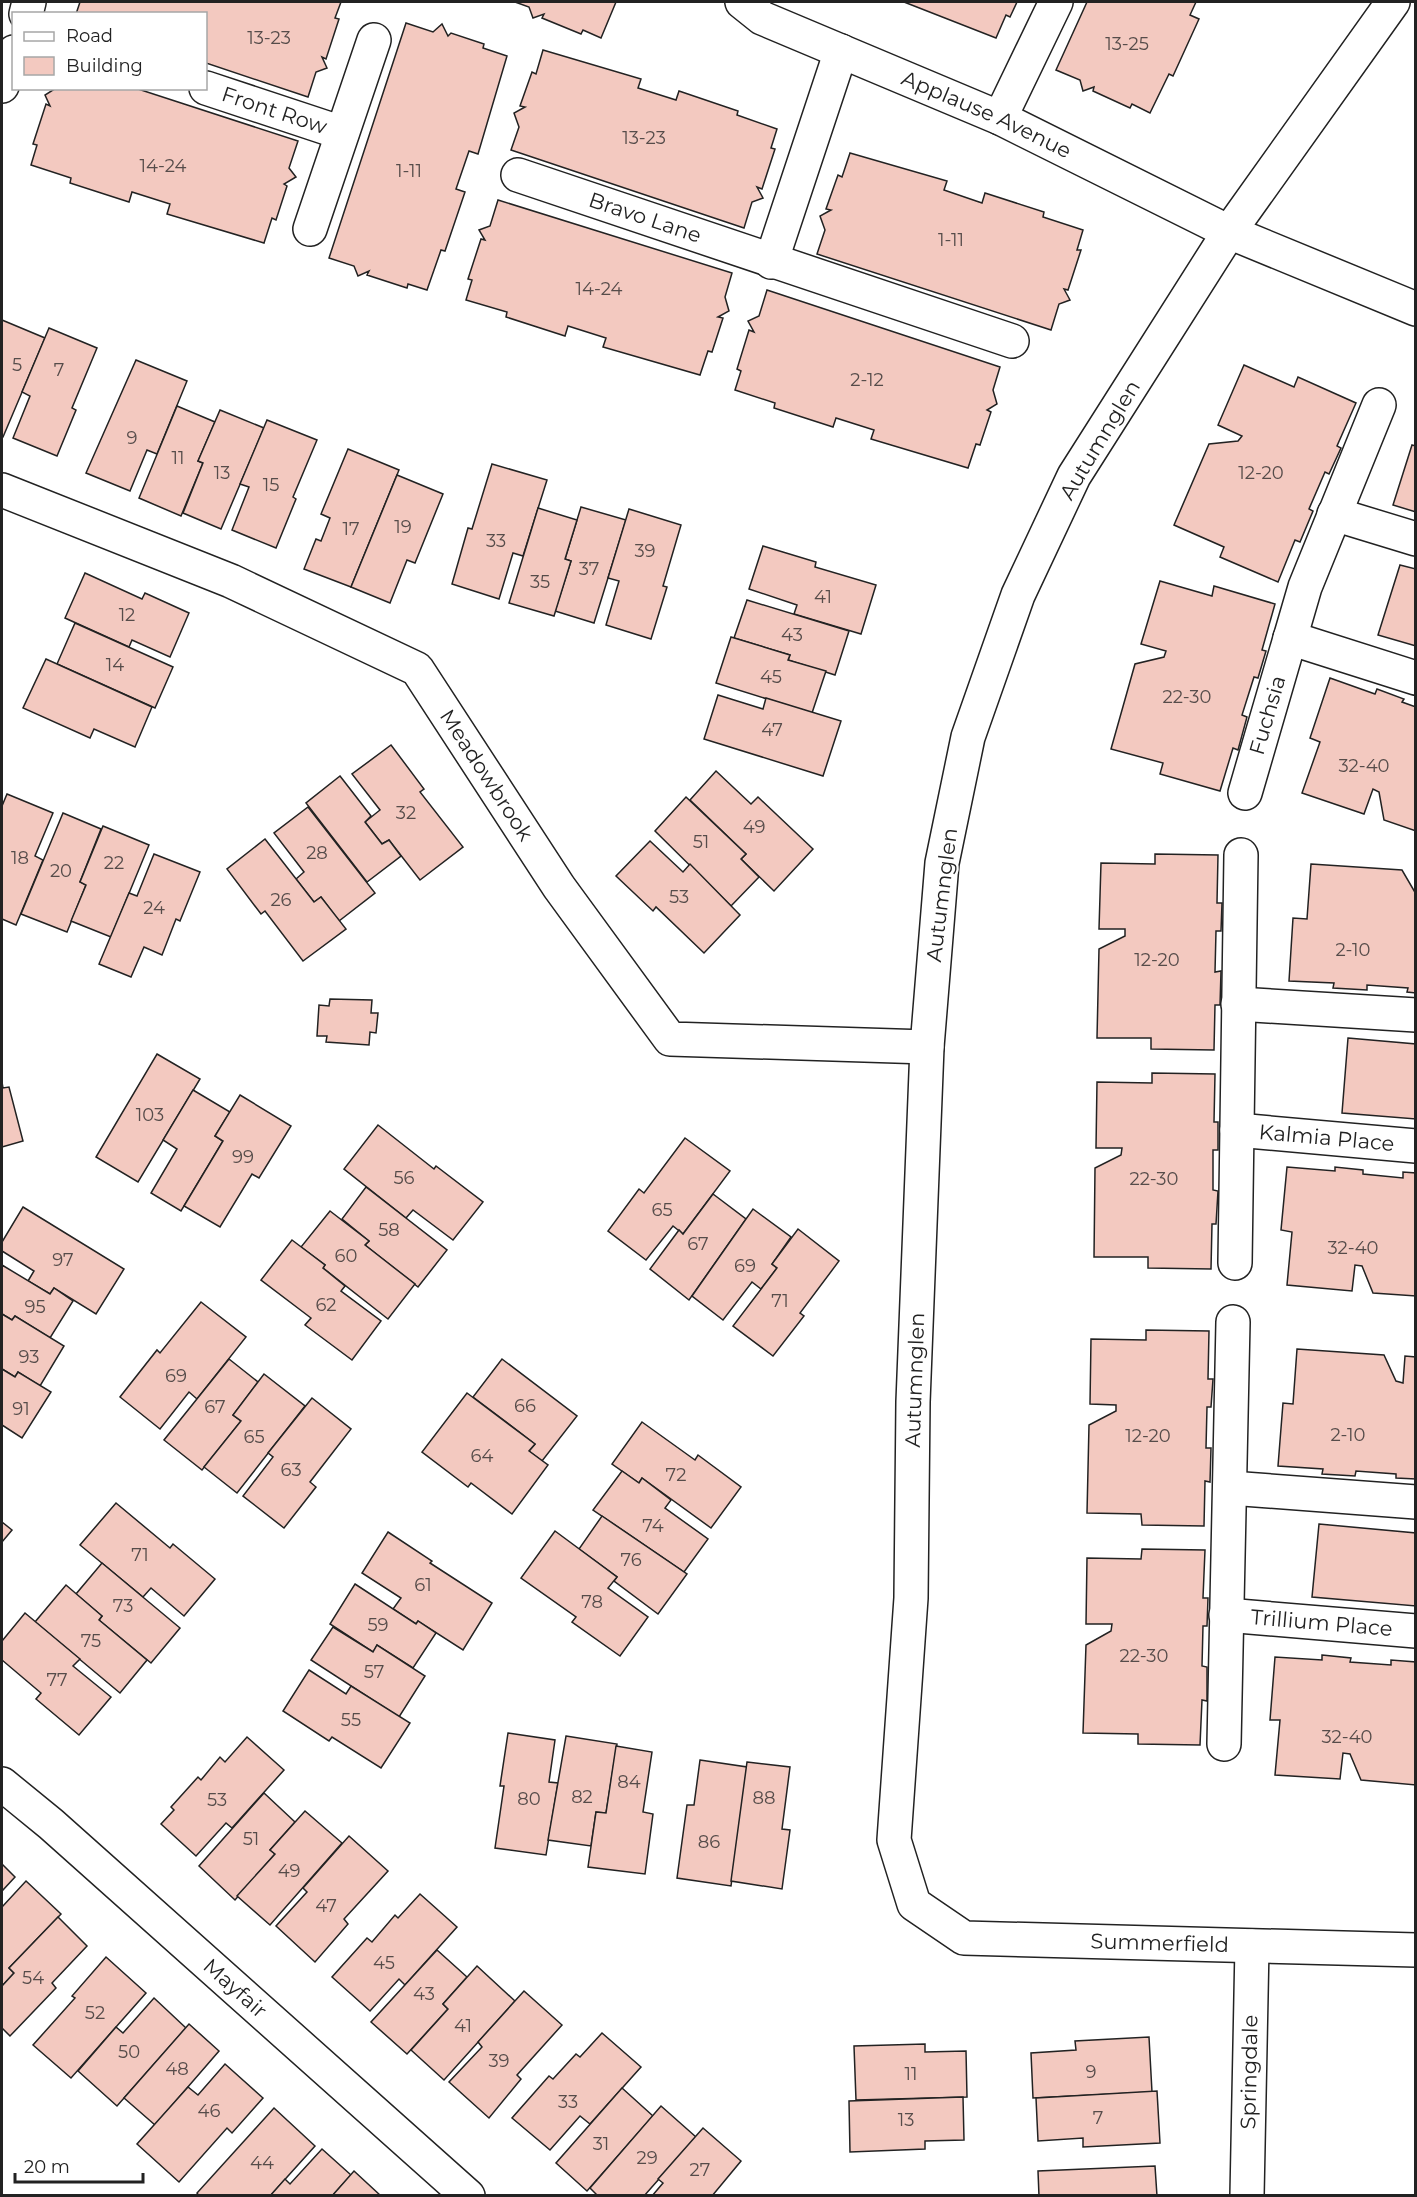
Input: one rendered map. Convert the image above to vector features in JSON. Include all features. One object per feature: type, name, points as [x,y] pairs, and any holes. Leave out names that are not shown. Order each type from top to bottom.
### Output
[{"type":"street","name":"Applause Avenue","points":[[742,2],[762,18],[1000,118],[1229,232],[1416,309]]},
{"type":"street","points":[[1000,118],[1056,2]]},
{"type":"street","name":"Autumnglen","points":[[914,1905],[894,1840],[911,1598],[913,1402],[927,1047],[942,863],[968,737],[1018,595],[1074,476],[1229,232],[1393,2]]},
{"type":"street","name":"Front Row","points":[[310,229],[374,40]]},
{"type":"street","points":[[771,262],[842,51]]},
{"type":"street","points":[[2,86],[12,58]]},
{"type":"street","name":"Front Row","points":[[207,88],[342,133]]},
{"type":"street","name":"Bravo Lane","points":[[518,175],[771,262],[1012,341]]},
{"type":"street","name":"Fuchsia","points":[[1245,793],[1305,587],[1379,405]]},
{"type":"street","name":"Meadowbrook","points":[[2,490],[231,581],[417,669],[559,887],[670,1039],[927,1047]]},
{"type":"street","points":[[1334,514],[1416,539]]},
{"type":"street","points":[[1290,638],[1416,678]]},
{"type":"street","name":"Kalmia Place","points":[[1235,1263],[1241,855]]},
{"type":"street","points":[[1238,1004],[1416,1015]]},
{"type":"street","name":"Kalmia Place","points":[[1237,1130],[1416,1146]]},
{"type":"street","name":"Trillium Place","points":[[1224,1744],[1233,1322]]},
{"type":"street","points":[[1230,1488],[1416,1502]]},
{"type":"street","name":"Trillium Place","points":[[1226,1616],[1416,1631]]},
{"type":"street","name":"Mayfair","points":[[2,1784],[60,1832],[468,2196]]},
{"type":"street","name":"Summerfield","points":[[914,1905],[964,1938],[1416,1950]]},
{"type":"street","name":"Springdale","points":[[1247,2196],[1252,1946]]},
{"type":"building","points":[[80,2],[341,2],[335,18],[339,19],[326,59],[322,57],[327,68],[316,72],[308,97],[207,63],[207,12],[77,12]]},
{"type":"building","points":[[515,2],[616,2],[601,38],[583,30],[581,34],[542,18],[544,14],[533,18],[529,7]]},
{"type":"building","points":[[904,2],[1017,2],[1010,17],[1006,15],[996,38]]},
{"type":"building","points":[[1087,2],[1196,2],[1190,15],[1199,19],[1173,76],[1169,74],[1150,113],[1132,104],[1130,108],[1093,91],[1094,87],[1083,91],[1080,80],[1056,70]]},
{"type":"building","points":[[406,23],[433,32],[442,24],[448,36],[451,33],[484,44],[483,48],[507,56],[478,154],[469,151],[456,189],[465,192],[445,251],[441,250],[427,290],[408,284],[407,288],[367,275],[369,271],[358,276],[354,266],[329,258]]},
{"type":"building","points":[[543,50],[641,79],[638,88],[676,100],[679,91],[738,111],[737,115],[777,129],[771,148],[775,149],[762,189],[757,187],[763,198],[752,202],[744,228],[511,150],[519,127],[514,113],[525,107],[520,106],[532,72],[536,74]]},
{"type":"building","points":[[53,90],[141,90],[298,141],[289,168],[296,177],[284,184],[287,186],[276,220],[272,218],[264,243],[167,214],[170,204],[132,192],[129,202],[70,183],[71,178],[31,165],[37,145],[33,144],[46,104],[50,106],[45,95]]},
{"type":"building","points":[[850,153],[947,181],[944,190],[982,203],[985,193],[1044,212],[1043,217],[1083,230],[1077,250],[1081,250],[1068,290],[1064,289],[1070,300],[1059,304],[1051,330],[817,254],[825,230],[820,216],[831,210],[826,209],[838,175],[842,177]]},
{"type":"building","points":[[498,200],[732,273],[725,297],[729,311],[718,317],[723,318],[712,352],[708,351],[700,375],[603,347],[606,338],[568,326],[565,336],[506,317],[507,312],[466,300],[472,280],[468,279],[481,239],[485,240],[479,230],[490,226]]},
{"type":"building","points":[[767,290],[1000,367],[993,390],[997,404],[987,410],[991,412],[980,445],[976,444],[968,468],[871,439],[874,430],[836,418],[833,427],[774,408],[775,403],[735,390],[741,371],[737,369],[749,330],[754,332],[748,321],[759,316]]},
{"type":"building","points":[[2,320],[45,338],[3,437],[2,437]]},
{"type":"building","points":[[49,328],[97,348],[72,408],[76,410],[57,456],[13,438],[30,396],[22,392]]},
{"type":"building","points":[[136,360],[187,381],[157,454],[147,450],[130,491],[86,473]]},
{"type":"building","points":[[1244,365],[1294,387],[1298,377],[1356,403],[1337,446],[1341,448],[1329,474],[1325,472],[1309,509],[1313,511],[1300,542],[1295,540],[1278,582],[1220,557],[1224,547],[1174,525],[1209,444],[1238,441],[1242,436],[1218,425]]},
{"type":"building","points":[[177,406],[215,422],[198,461],[203,463],[181,516],[139,498]]},
{"type":"building","points":[[220,410],[264,428],[221,529],[183,513],[203,463],[198,461]]},
{"type":"building","points":[[267,420],[317,440],[293,497],[296,499],[276,548],[232,530],[249,487],[240,484]]},
{"type":"building","points":[[1412,445],[1416,446],[1416,512],[1393,505]]},
{"type":"building","points":[[348,449],[399,470],[351,587],[304,569],[316,539],[321,541],[330,518],[321,514]]},
{"type":"building","points":[[492,464],[547,480],[523,556],[513,553],[499,599],[452,584],[468,528],[472,529]]},
{"type":"building","points":[[397,475],[443,494],[415,563],[407,560],[390,603],[351,587]]},
{"type":"building","points":[[581,507],[626,520],[594,623],[555,611],[571,561],[565,559]]},
{"type":"building","points":[[538,508],[577,520],[565,559],[571,561],[554,616],[509,603]]},
{"type":"building","points":[[629,509],[681,525],[663,586],[667,587],[651,639],[606,625],[619,581],[608,578]]},
{"type":"building","points":[[763,546],[816,562],[815,567],[876,585],[861,634],[794,614],[797,605],[749,589]]},
{"type":"building","points":[[1400,565],[1416,569],[1416,646],[1378,635]]},
{"type":"building","points":[[85,573],[142,599],[145,593],[189,613],[170,657],[132,640],[129,647],[65,618]]},
{"type":"building","points":[[1160,581],[1212,596],[1214,586],[1275,604],[1262,650],[1266,651],[1258,678],[1254,677],[1242,715],[1247,717],[1238,750],[1233,748],[1220,791],[1160,774],[1163,763],[1111,749],[1135,664],[1164,657],[1166,651],[1141,644]]},
{"type":"building","points":[[747,600],[849,631],[835,675],[788,660],[790,655],[734,638]]},
{"type":"building","points":[[75,623],[173,667],[155,708],[57,664]]},
{"type":"building","points":[[731,637],[790,655],[788,660],[826,671],[812,713],[716,683]]},
{"type":"building","points":[[46,659],[152,707],[135,747],[94,729],[90,738],[23,708]]},
{"type":"building","points":[[1330,678],[1375,694],[1377,689],[1404,699],[1402,702],[1416,707],[1416,831],[1384,820],[1379,792],[1373,789],[1364,814],[1302,793],[1320,742],[1310,738]]},
{"type":"building","points":[[718,695],[763,709],[766,698],[841,721],[823,776],[704,739]]},
{"type":"building","points":[[391,745],[424,789],[420,792],[463,847],[420,880],[389,840],[382,844],[365,822],[380,810],[352,774]]},
{"type":"building","points":[[716,771],[751,804],[758,797],[813,849],[774,891],[741,859],[746,854],[690,800]]},
{"type":"building","points":[[340,776],[371,816],[365,822],[382,844],[389,840],[401,856],[367,882],[306,803]]},
{"type":"building","points":[[7,794],[53,813],[35,856],[43,860],[16,925],[2,919],[2,806]]},
{"type":"building","points":[[686,797],[746,854],[741,859],[759,877],[731,906],[655,831]]},
{"type":"building","points":[[308,807],[375,893],[339,921],[321,897],[314,902],[296,879],[304,872],[274,833]]},
{"type":"building","points":[[63,813],[101,829],[80,882],[86,885],[67,932],[21,914]]},
{"type":"building","points":[[103,826],[149,845],[111,937],[71,921],[86,885],[80,882]]},
{"type":"building","points":[[265,839],[314,902],[321,897],[346,929],[303,961],[265,911],[261,914],[227,869]]},
{"type":"building","points":[[650,841],[683,872],[690,864],[740,915],[704,953],[656,907],[653,911],[616,876]]},
{"type":"building","points":[[154,854],[200,872],[180,921],[176,919],[162,955],[144,947],[131,977],[99,964],[129,893],[137,896]]},
{"type":"building","points":[[1155,854],[1218,855],[1217,903],[1222,903],[1221,931],[1216,931],[1215,972],[1221,971],[1220,1005],[1215,1005],[1214,1050],[1151,1049],[1151,1038],[1097,1038],[1099,949],[1125,936],[1125,929],[1099,929],[1101,863],[1155,864]]},
{"type":"building","points":[[1311,864],[1402,870],[1416,894],[1416,993],[1407,992],[1408,988],[1367,985],[1367,990],[1333,988],[1334,983],[1289,981],[1293,918],[1307,919]]},
{"type":"building","points":[[330,999],[372,1000],[371,1013],[378,1013],[376,1033],[370,1032],[369,1045],[326,1042],[327,1036],[317,1036],[319,1005],[329,1006]]},
{"type":"building","points":[[1348,1038],[1416,1044],[1416,1119],[1342,1113]]},
{"type":"building","points":[[157,1054],[200,1079],[138,1182],[96,1157]]},
{"type":"building","points":[[1152,1073],[1215,1074],[1214,1122],[1218,1122],[1218,1150],[1213,1150],[1213,1190],[1218,1191],[1216,1224],[1212,1224],[1211,1269],[1148,1268],[1148,1257],[1094,1257],[1095,1168],[1121,1155],[1122,1148],[1096,1148],[1097,1082],[1152,1083]]},
{"type":"building","points":[[2,1082],[3,1088],[9,1087],[23,1141],[2,1147]]},
{"type":"building","points":[[193,1090],[230,1112],[215,1136],[223,1141],[181,1211],[151,1193],[177,1149],[163,1140]]},
{"type":"building","points":[[240,1095],[291,1126],[259,1178],[252,1174],[220,1227],[184,1206],[223,1141],[215,1136]]},
{"type":"building","points":[[378,1125],[434,1169],[436,1166],[483,1202],[453,1240],[413,1210],[406,1218],[344,1169]]},
{"type":"building","points":[[685,1138],[730,1171],[683,1234],[673,1226],[646,1260],[608,1231],[639,1189],[644,1193]]},
{"type":"building","points":[[1287,1167],[1335,1171],[1335,1167],[1363,1170],[1363,1174],[1403,1178],[1403,1172],[1416,1173],[1416,1296],[1373,1293],[1362,1266],[1355,1265],[1352,1291],[1287,1285],[1292,1232],[1281,1230]]},
{"type":"building","points":[[366,1187],[447,1250],[418,1287],[365,1245],[369,1241],[342,1219]]},
{"type":"building","points":[[713,1194],[746,1219],[689,1300],[650,1269],[679,1230],[683,1234]]},
{"type":"building","points":[[23,1207],[124,1269],[96,1314],[54,1288],[50,1294],[28,1281],[34,1271],[2,1251],[2,1242]]},
{"type":"building","points":[[753,1209],[791,1237],[772,1264],[777,1268],[761,1289],[752,1282],[723,1320],[692,1296]]},
{"type":"building","points":[[330,1211],[369,1241],[365,1245],[415,1284],[388,1319],[323,1268],[325,1265],[301,1247]]},
{"type":"building","points":[[798,1229],[839,1261],[800,1313],[804,1316],[773,1356],[733,1326],[777,1268],[772,1264]]},
{"type":"building","points":[[292,1240],[325,1265],[323,1268],[345,1286],[341,1291],[381,1321],[352,1360],[305,1325],[311,1318],[261,1280]]},
{"type":"building","points":[[2,1265],[50,1294],[54,1288],[73,1301],[50,1338],[15,1316],[12,1320],[2,1314]]},
{"type":"building","points":[[201,1302],[246,1337],[197,1399],[189,1392],[160,1429],[120,1397],[157,1350],[160,1353]]},
{"type":"building","points":[[2,1314],[12,1320],[15,1316],[64,1346],[40,1386],[18,1372],[15,1377],[2,1369]]},
{"type":"building","points":[[1146,1330],[1209,1331],[1208,1379],[1213,1379],[1211,1407],[1207,1407],[1206,1448],[1211,1448],[1210,1482],[1205,1481],[1204,1526],[1142,1525],[1141,1514],[1087,1513],[1089,1425],[1116,1411],[1116,1405],[1090,1404],[1091,1339],[1146,1340]]},
{"type":"building","points":[[1297,1349],[1384,1355],[1396,1381],[1403,1383],[1405,1356],[1416,1357],[1416,1479],[1396,1478],[1396,1474],[1356,1471],[1355,1476],[1322,1474],[1323,1469],[1278,1466],[1283,1403],[1293,1404]]},
{"type":"building","points":[[229,1359],[258,1382],[233,1415],[241,1421],[202,1470],[164,1440]]},
{"type":"building","points":[[502,1359],[577,1416],[542,1461],[529,1451],[535,1444],[473,1397]]},
{"type":"building","points":[[2,1369],[15,1377],[18,1372],[51,1392],[22,1438],[2,1425]]},
{"type":"building","points":[[264,1374],[305,1406],[237,1493],[204,1467],[241,1421],[233,1415]]},
{"type":"building","points":[[467,1393],[535,1444],[529,1451],[548,1465],[512,1514],[471,1483],[468,1487],[422,1452]]},
{"type":"building","points":[[312,1398],[351,1429],[310,1482],[316,1487],[284,1528],[243,1496],[273,1457],[268,1453]]},
{"type":"building","points":[[642,1422],[695,1460],[698,1455],[741,1487],[711,1528],[642,1478],[639,1483],[612,1464]]},
{"type":"building","points":[[622,1471],[639,1483],[642,1478],[671,1500],[665,1508],[708,1539],[684,1572],[593,1510]]},
{"type":"building","points":[[116,1503],[170,1548],[173,1544],[215,1579],[184,1616],[151,1588],[143,1597],[80,1545]]},
{"type":"building","points":[[602,1516],[687,1574],[658,1614],[614,1581],[617,1577],[579,1549]]},
{"type":"building","points":[[2,1522],[12,1530],[2,1542]]},
{"type":"building","points":[[1319,1524],[1416,1533],[1416,1606],[1312,1597]]},
{"type":"building","points":[[555,1531],[617,1577],[608,1588],[648,1617],[620,1656],[572,1622],[576,1617],[521,1578]]},
{"type":"building","points":[[388,1532],[432,1561],[430,1563],[492,1603],[463,1650],[418,1621],[416,1624],[393,1609],[401,1598],[362,1573]]},
{"type":"building","points":[[1142,1549],[1205,1550],[1203,1598],[1208,1598],[1207,1626],[1203,1626],[1202,1666],[1207,1667],[1207,1701],[1202,1700],[1200,1745],[1138,1744],[1138,1734],[1083,1733],[1086,1645],[1111,1631],[1112,1624],[1086,1624],[1087,1558],[1141,1559]]},
{"type":"building","points":[[102,1563],[180,1628],[151,1663],[99,1620],[102,1616],[76,1594]]},
{"type":"building","points":[[355,1584],[416,1624],[418,1621],[436,1633],[413,1668],[377,1645],[373,1652],[330,1624]]},
{"type":"building","points":[[66,1585],[102,1616],[99,1620],[147,1660],[120,1693],[35,1622]]},
{"type":"building","points":[[25,1613],[80,1659],[73,1666],[111,1697],[79,1735],[36,1699],[41,1693],[2,1660],[2,1641]]},
{"type":"building","points":[[333,1627],[373,1652],[377,1645],[425,1676],[399,1717],[311,1660]]},
{"type":"building","points":[[1322,1655],[1351,1658],[1350,1662],[1391,1665],[1391,1660],[1416,1662],[1416,1785],[1361,1780],[1350,1754],[1343,1753],[1340,1779],[1275,1775],[1280,1720],[1270,1720],[1275,1657],[1322,1660]]},
{"type":"building","points":[[309,1670],[346,1694],[351,1686],[410,1723],[381,1768],[332,1737],[329,1741],[283,1711]]},
{"type":"building","points":[[508,1733],[555,1740],[549,1782],[558,1783],[546,1855],[495,1848],[504,1786],[500,1786]]},
{"type":"building","points":[[566,1736],[617,1744],[606,1813],[596,1812],[591,1846],[548,1840]]},
{"type":"building","points":[[247,1737],[284,1770],[232,1828],[226,1823],[196,1856],[161,1824],[174,1810],[171,1807],[198,1777],[201,1780],[220,1757],[225,1762]]},
{"type":"building","points":[[616,1746],[652,1752],[643,1812],[653,1814],[645,1874],[588,1867],[596,1812],[606,1813]]},
{"type":"building","points":[[700,1760],[747,1767],[731,1886],[677,1878],[687,1805],[694,1805]]},
{"type":"building","points":[[747,1762],[790,1767],[782,1829],[790,1830],[782,1889],[731,1881]]},
{"type":"building","points":[[264,1793],[295,1822],[270,1850],[275,1854],[235,1900],[199,1866]]},
{"type":"building","points":[[305,1811],[342,1843],[270,1925],[237,1896],[275,1854],[270,1850]]},
{"type":"building","points":[[349,1836],[388,1871],[344,1919],[348,1924],[315,1962],[276,1926],[307,1892],[303,1888]]},
{"type":"building","points":[[2,1864],[15,1877],[2,1891]]},
{"type":"building","points":[[26,1881],[61,1914],[9,1968],[14,1973],[2,1986],[2,1907]]},
{"type":"building","points":[[420,1894],[457,1927],[405,1985],[399,1979],[370,2011],[332,1977],[367,1938],[372,1942],[395,1915],[398,1918]]},
{"type":"building","points":[[58,1917],[87,1946],[52,1983],[56,1988],[10,2036],[2,2028],[2,1986],[14,1973],[9,1968]]},
{"type":"building","points":[[437,1950],[467,1977],[443,2004],[448,2009],[407,2054],[371,2022]]},
{"type":"building","points":[[106,1957],[146,1993],[71,2078],[33,2045],[75,1998],[72,1996]]},
{"type":"building","points":[[477,1966],[515,2001],[444,2080],[411,2050],[448,2009],[443,2004]]},
{"type":"building","points":[[524,1991],[562,2025],[517,2075],[521,2079],[489,2118],[449,2082],[482,2047],[478,2042]]},
{"type":"building","points":[[154,1998],[186,2028],[117,2106],[78,2071],[116,2027],[123,2033]]},
{"type":"building","points":[[189,2024],[219,2051],[155,2125],[124,2098]]},
{"type":"building","points":[[602,2033],[641,2067],[590,2124],[580,2116],[550,2150],[512,2118],[549,2076],[553,2079],[576,2054],[580,2057]]},
{"type":"building","points":[[1149,2037],[1152,2092],[1033,2098],[1031,2053],[1076,2050],[1075,2041]]},
{"type":"building","points":[[925,2044],[925,2052],[966,2051],[967,2097],[856,2100],[854,2046]]},
{"type":"building","points":[[225,2064],[263,2098],[232,2133],[227,2128],[179,2182],[137,2144],[188,2087],[198,2095]]},
{"type":"building","points":[[622,2088],[653,2116],[587,2191],[556,2163]]},
{"type":"building","points":[[1157,2091],[1160,2143],[1083,2147],[1083,2138],[1038,2141],[1036,2098]]},
{"type":"building","points":[[963,2097],[964,2140],[925,2141],[925,2149],[850,2152],[849,2101]]},
{"type":"building","points":[[661,2106],[696,2137],[644,2196],[598,2196],[590,2188]]},
{"type":"building","points":[[274,2108],[315,2146],[270,2196],[199,2196],[197,2193]]},
{"type":"building","points":[[703,2128],[741,2161],[712,2196],[652,2196],[663,2183],[658,2179]]},
{"type":"building","points":[[322,2149],[351,2175],[332,2196],[270,2196],[285,2179],[290,2184]]},
{"type":"building","points":[[1155,2166],[1157,2196],[1039,2196],[1038,2171]]},
{"type":"building","points":[[354,2171],[381,2196],[332,2196]]}]
